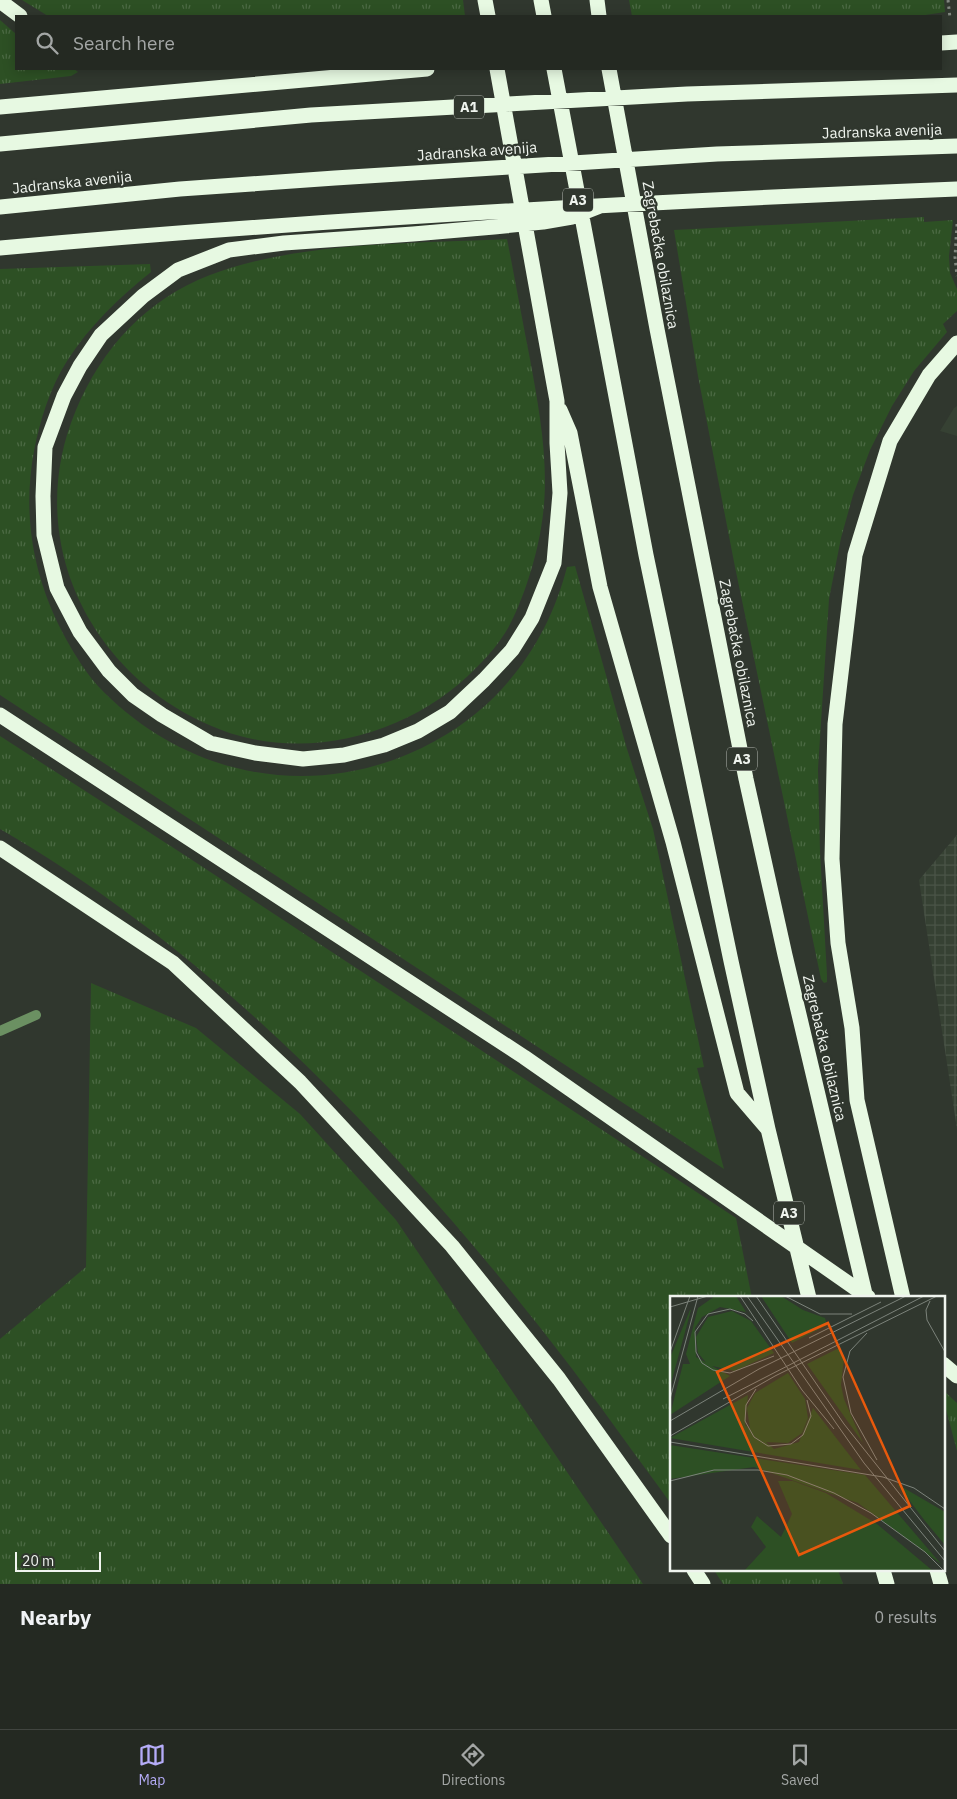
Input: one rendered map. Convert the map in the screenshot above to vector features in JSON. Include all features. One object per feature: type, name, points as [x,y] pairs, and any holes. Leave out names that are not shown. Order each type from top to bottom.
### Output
[{"type":"highway","points":[[0,0],[19,15]]},
{"type":"highway","points":[[485,0],[488,15]]},
{"type":"highway","points":[[541,0],[544,15]]},
{"type":"highway","points":[[596,0],[600,15]]},
{"type":"highway","points":[[942,43],[957,42]]},
{"type":"highway","points":[[0,108],[416,70]]},
{"type":"highway","points":[[497,70],[545,335],[557,402],[560,493],[554,563],[532,618],[512,650],[450,712],[418,730],[384,745],[344,755],[303,759],[210,743],[133,695],[108,671],[80,632],[57,588],[44,535],[45,447],[64,396],[80,366],[101,335],[143,296],[178,270],[230,250],[284,243],[543,222],[572,217],[600,206]]},
{"type":"highway","name":"A3","points":[[554,70],[648,565],[731,961],[768,1129],[809,1296]]},
{"type":"highway","name":"Zagrebačka obilaznica","points":[[609,70],[657,329],[746,779],[839,1186],[867,1296]]},
{"type":"highway","name":"A1","points":[[0,144],[311,115],[687,94],[957,85]]},
{"type":"highway","name":"Jadranska avenija","points":[[0,207],[180,189],[413,173],[717,154],[957,146]]},
{"type":"highway","points":[[0,248],[378,219],[950,189]]},
{"type":"highway","points":[[903,1296],[857,1100],[852,1028],[838,943],[832,859],[835,724],[855,555],[890,442],[928,375],[957,343]]},
{"type":"highway","points":[[557,402],[570,432],[600,587],[673,842],[737,1093],[768,1129]]},
{"type":"highway","points":[[0,715],[524,1057],[852,1284],[866,1296]]},
{"type":"highway","points":[[0,848],[173,963],[300,1082],[452,1246],[559,1379],[670,1535]]},
{"type":"highway","points":[[944,1365],[957,1376]]},
{"type":"highway","points":[[695,1572],[703,1584]]},
{"type":"street","points":[[0,1031],[36,1015]]},
{"type":"path","points":[[948,0],[950,18]]},
{"type":"path","points":[[957,224],[957,276]]},
{"type":"shaded area","points":[[957,406],[957,436],[940,431],[954,408]]},
{"type":"shaded area","points":[[957,835],[957,1129],[919,880]]},
{"type":"green space","points":[[22,0],[463,0],[465,15],[46,15]]},
{"type":"green space","points":[[629,0],[944,0],[945,12],[926,15],[632,15]]},
{"type":"green space","points":[[0,20],[15,33],[15,70],[75,70],[78,72],[71,76],[0,84]]},
{"type":"green space","points":[[924,217],[924,222],[953,220],[949,256],[950,273],[957,289],[957,311],[943,324],[947,332],[914,371],[892,406],[870,450],[853,495],[841,538],[829,599],[818,769],[820,852],[827,975],[827,982],[824,983],[821,979],[735,567],[698,376],[674,230]]},
{"type":"green space","points":[[507,239],[537,401],[545,464],[545,486],[539,540],[524,593],[514,617],[498,643],[478,666],[454,688],[428,706],[399,721],[368,733],[337,740],[304,743],[272,742],[240,736],[202,722],[167,702],[134,675],[106,644],[84,609],[68,572],[59,533],[57,492],[63,451],[76,410],[99,366],[113,346],[129,328],[166,298],[187,285],[210,275],[245,264],[281,256],[357,246]]},
{"type":"green space","points":[[150,264],[151,272],[106,313],[85,336],[67,361],[46,404],[34,451],[29,491],[29,511],[38,570],[51,608],[78,659],[98,686],[133,718],[172,743],[214,761],[257,772],[302,776],[347,772],[391,761],[435,741],[482,709],[502,689],[535,645],[559,594],[567,567],[575,566],[627,749],[653,829],[704,1067],[697,1068],[724,1169],[0,695],[0,269]]},
{"type":"green space","points":[[0,736],[186,856],[736,1218],[752,1296],[670,1296],[670,1503],[567,1362],[500,1277],[453,1222],[351,1110],[243,1006],[186,958],[127,912],[65,869],[0,829]]},
{"type":"green space","points":[[91,983],[196,1028],[300,1114],[396,1220],[643,1584],[0,1584],[0,1339],[86,1267]]},
{"type":"green space","points":[[944,1391],[957,1403],[957,1451],[944,1402]]},
{"type":"green space","points":[[715,1572],[839,1572],[843,1584],[723,1584]]}]
